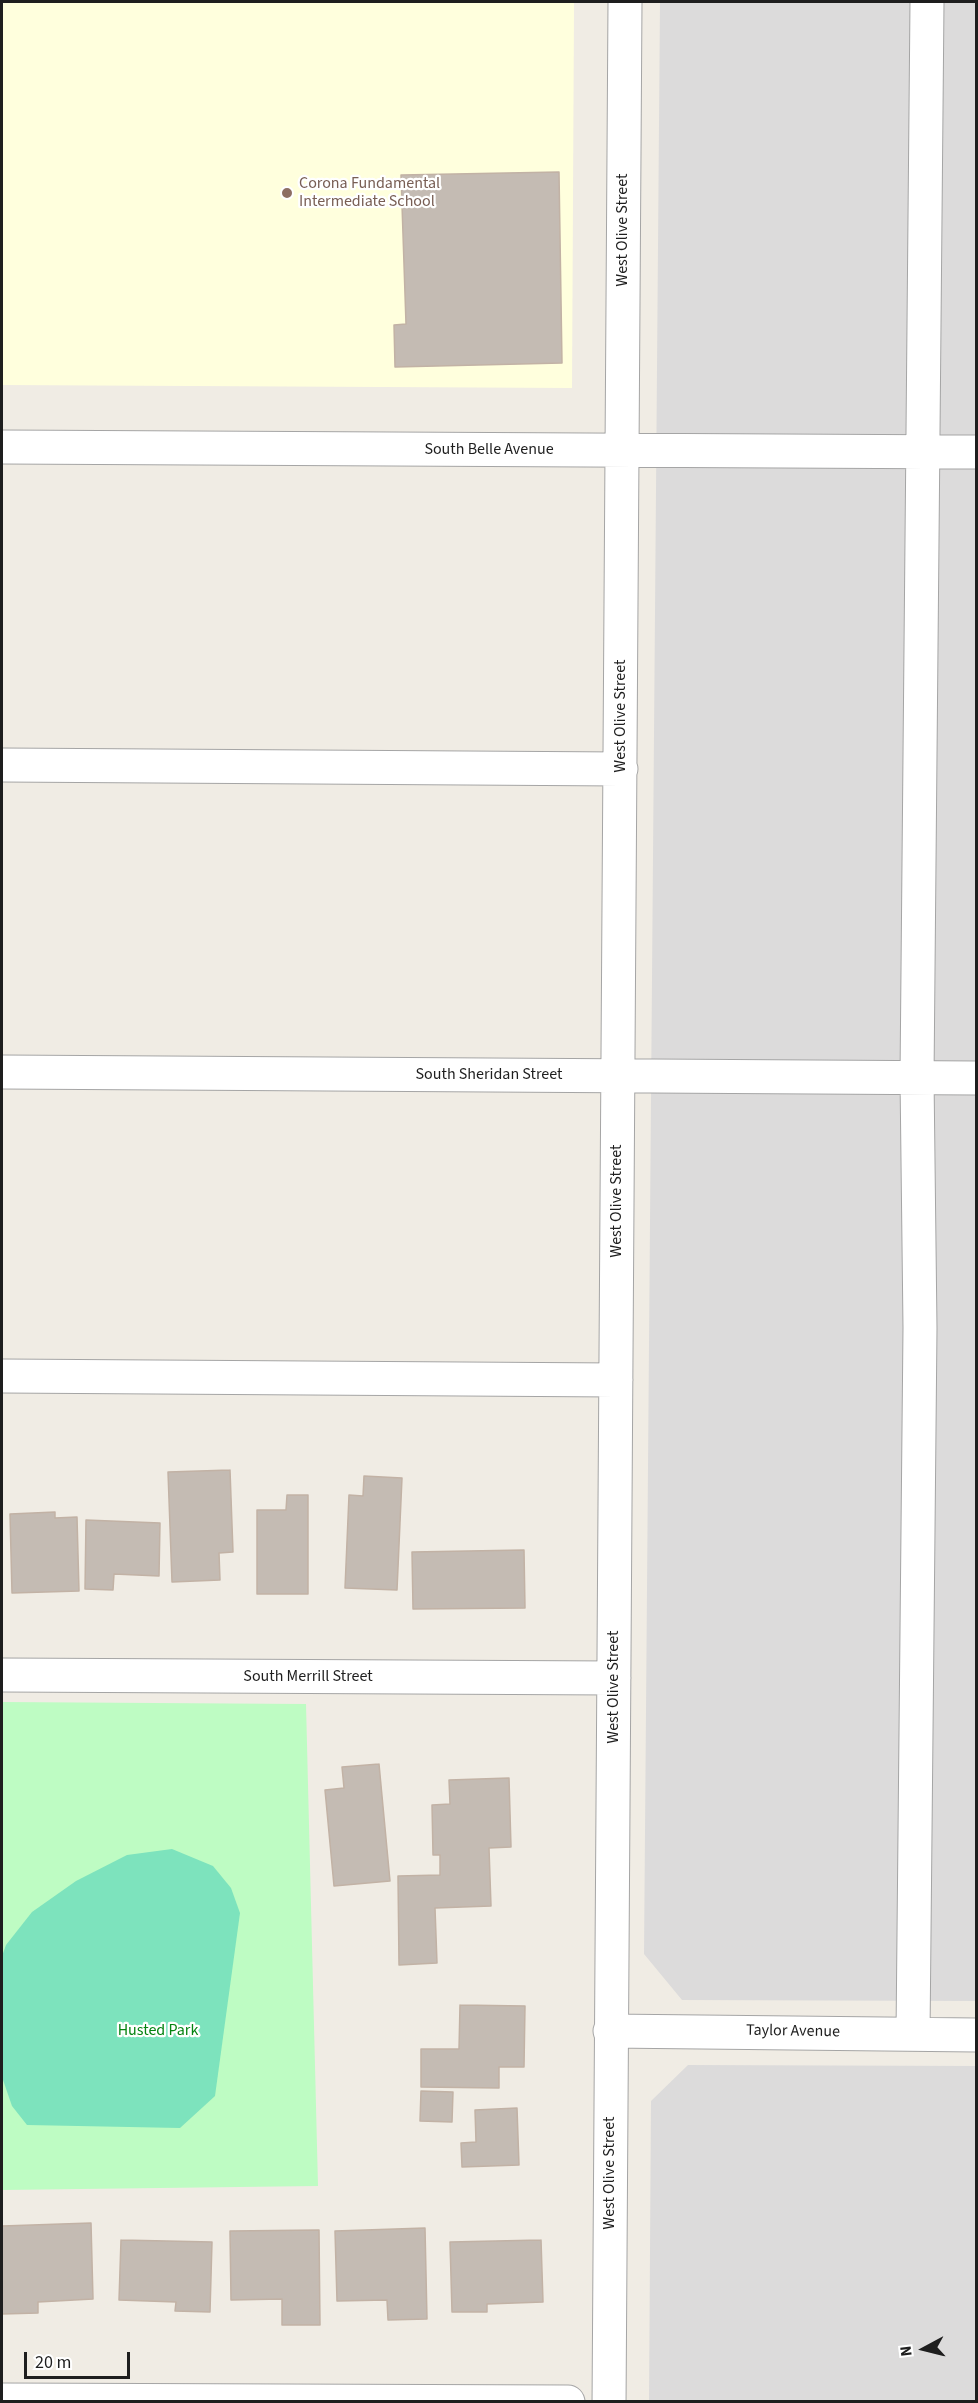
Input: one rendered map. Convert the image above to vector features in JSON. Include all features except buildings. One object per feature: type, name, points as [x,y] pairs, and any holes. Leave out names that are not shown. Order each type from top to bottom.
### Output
[{"type":"street","name":"West Olive Street","points":[[609,2402],[625,2]]},
{"type":"street","points":[[913,2034],[920,1328],[917,1077],[927,2]]},
{"type":"street","name":"South Belle Avenue","points":[[2,447],[976,452]]},
{"type":"street","points":[[2,765],[621,769]]},
{"type":"street","name":"South Sheridan Street","points":[[2,1072],[976,1078]]},
{"type":"street","points":[[2,1376],[616,1380]]},
{"type":"street","name":"South Merrill Street","points":[[2,1675],[614,1678]]},
{"type":"street","name":"Taylor Avenue","points":[[610,2031],[976,2035]]},
{"type":"street","points":[[2,2400],[568,2402]]},
{"type":"shaded area","name":"Corona Fundamental Intermediate School","points":[[2,2],[574,2],[572,388],[2,385]]},
{"type":"shaded area","points":[[660,2],[976,2],[976,2001],[682,2000],[644,1954]]},
{"type":"shaded area","points":[[688,2065],[976,2066],[976,2401],[649,2401],[651,2101]]},
{"type":"green space","name":"Husted Park","points":[[2,1702],[306,1704],[318,2186],[2,2190]]},
{"type":"green space","points":[[172,1849],[213,1866],[231,1888],[240,1913],[215,2096],[180,2128],[27,2125],[12,2106],[2,2077],[2,1956],[6,1945],[32,1912],[76,1881],[127,1855]]},
{"type":"place","name":"Corona Fundamental Intermediate School","points":[[287,193]]}]
